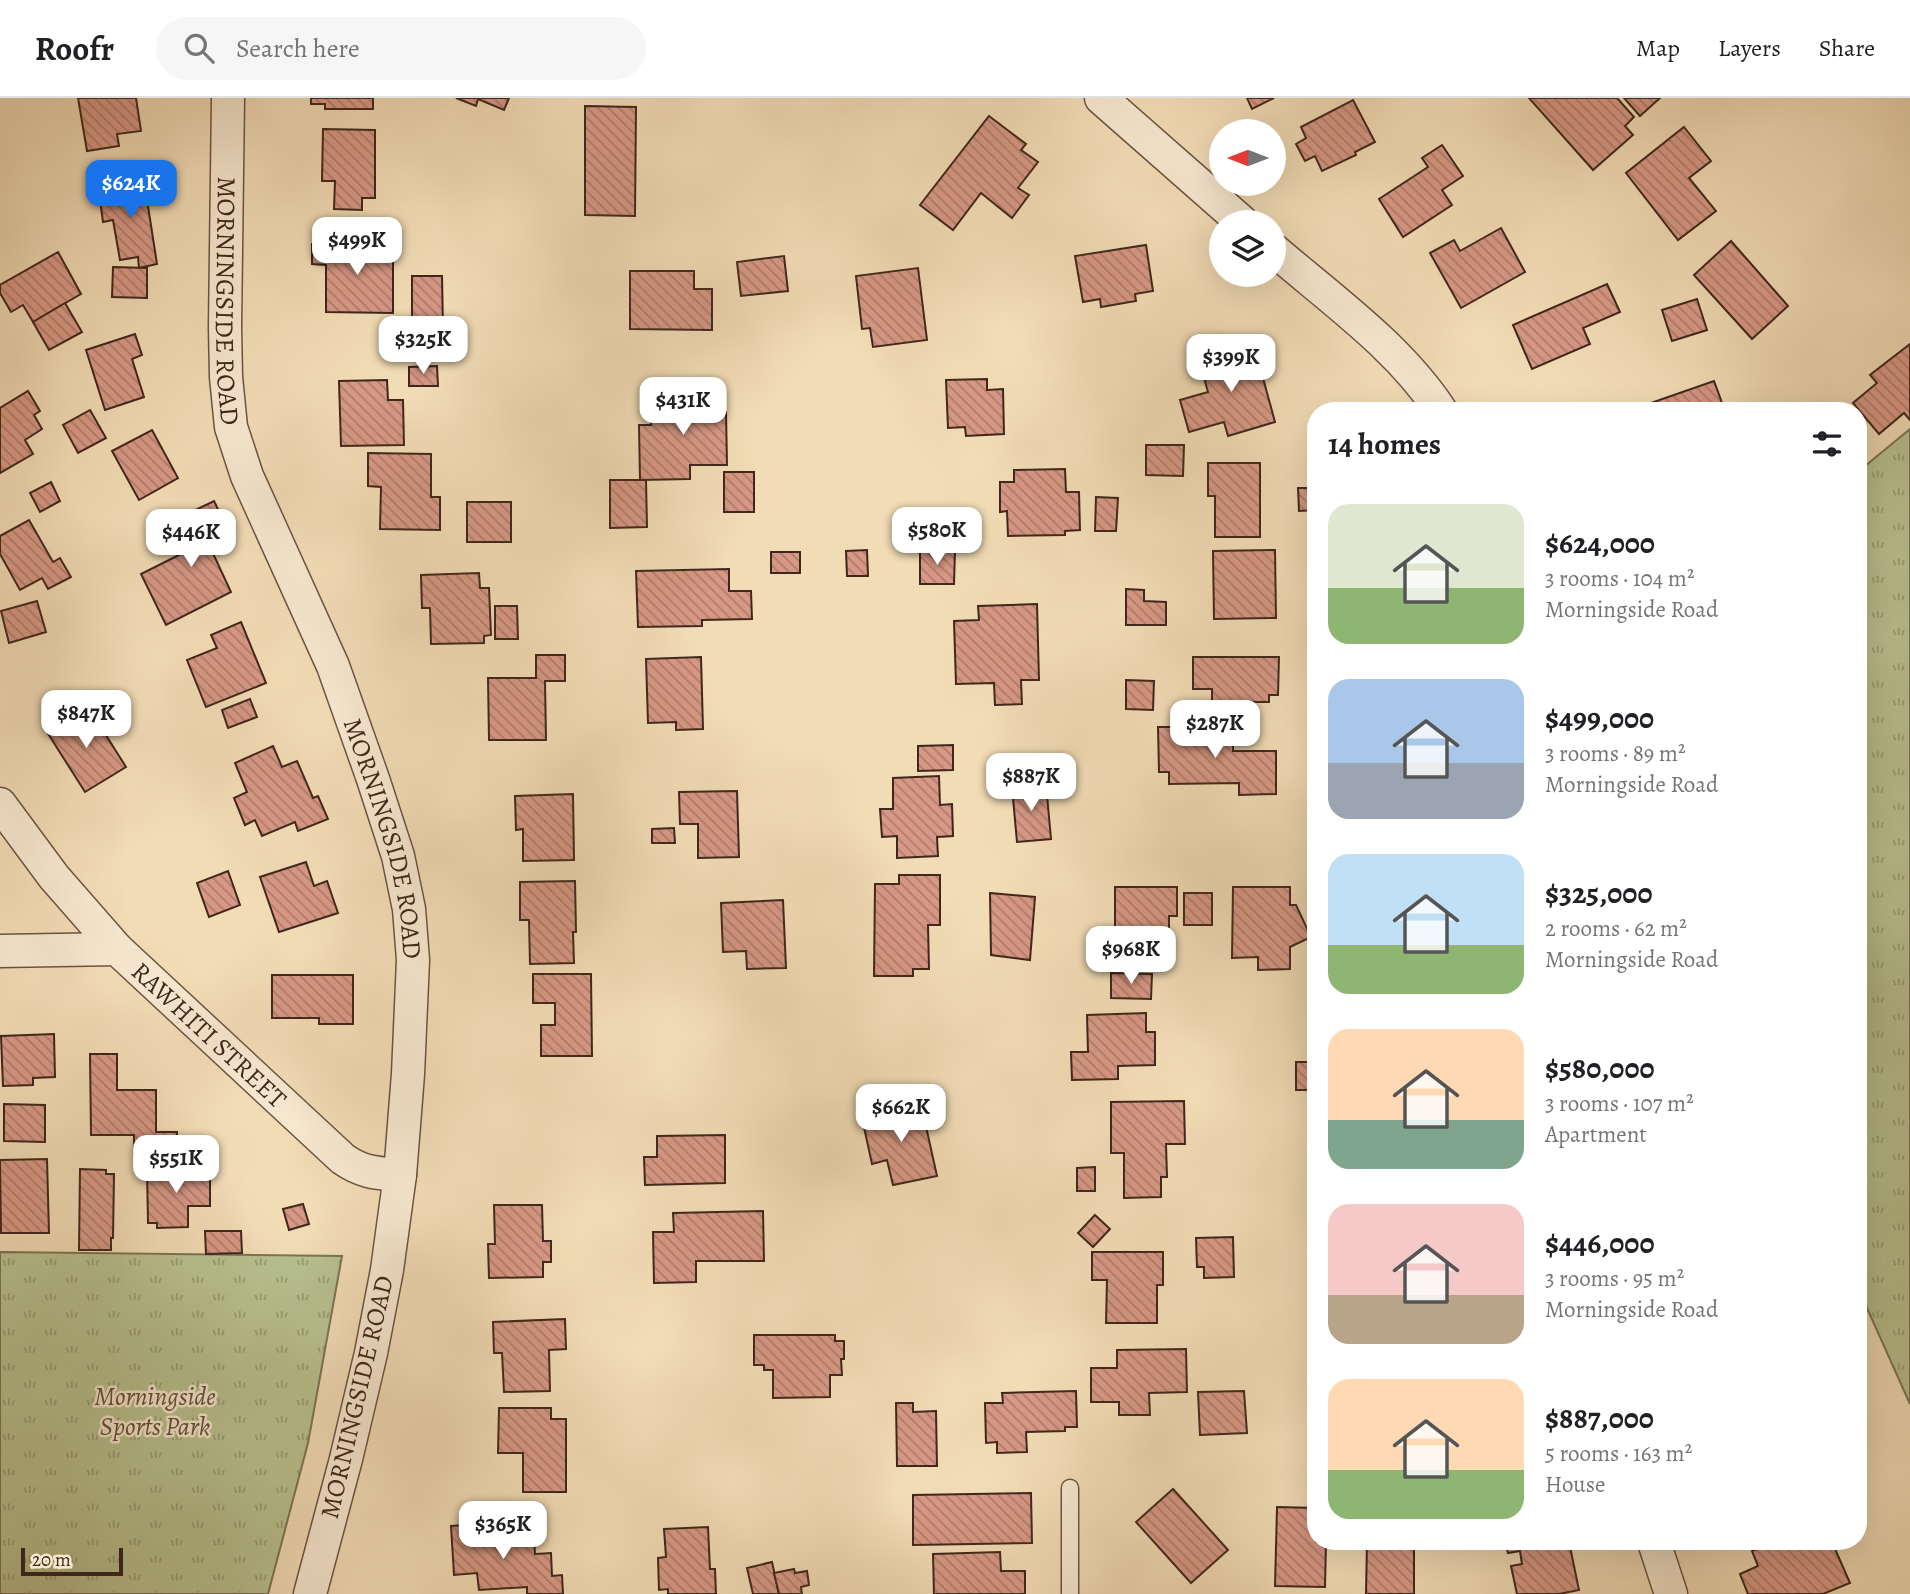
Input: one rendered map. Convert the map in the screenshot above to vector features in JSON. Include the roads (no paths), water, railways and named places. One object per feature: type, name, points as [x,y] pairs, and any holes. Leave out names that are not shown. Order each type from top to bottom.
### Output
[{"type":"street","name":"MORNINGSIDE ROAD","points":[[228,98],[225,339],[231,427],[247,476],[333,666],[373,779],[394,843],[409,909],[413,960],[400,1175],[387,1270],[346,1459],[310,1594]]},
{"type":"street","points":[[1101,98],[1228,210]]},
{"type":"street","points":[[1286,260],[1377,338],[1408,368],[1435,402]]},
{"type":"street","points":[[0,804],[54,877],[117,949]]},
{"type":"street","name":"RAWHITI STREET","points":[[0,951],[117,949],[343,1159],[371,1173],[400,1175]]},
{"type":"street","points":[[1657,1550],[1671,1594]]},
{"type":"lane","points":[[1070,1489],[1070,1594]]},
{"type":"park label","name":"Morningside Sports Park","points":[[155,1411]]}]
